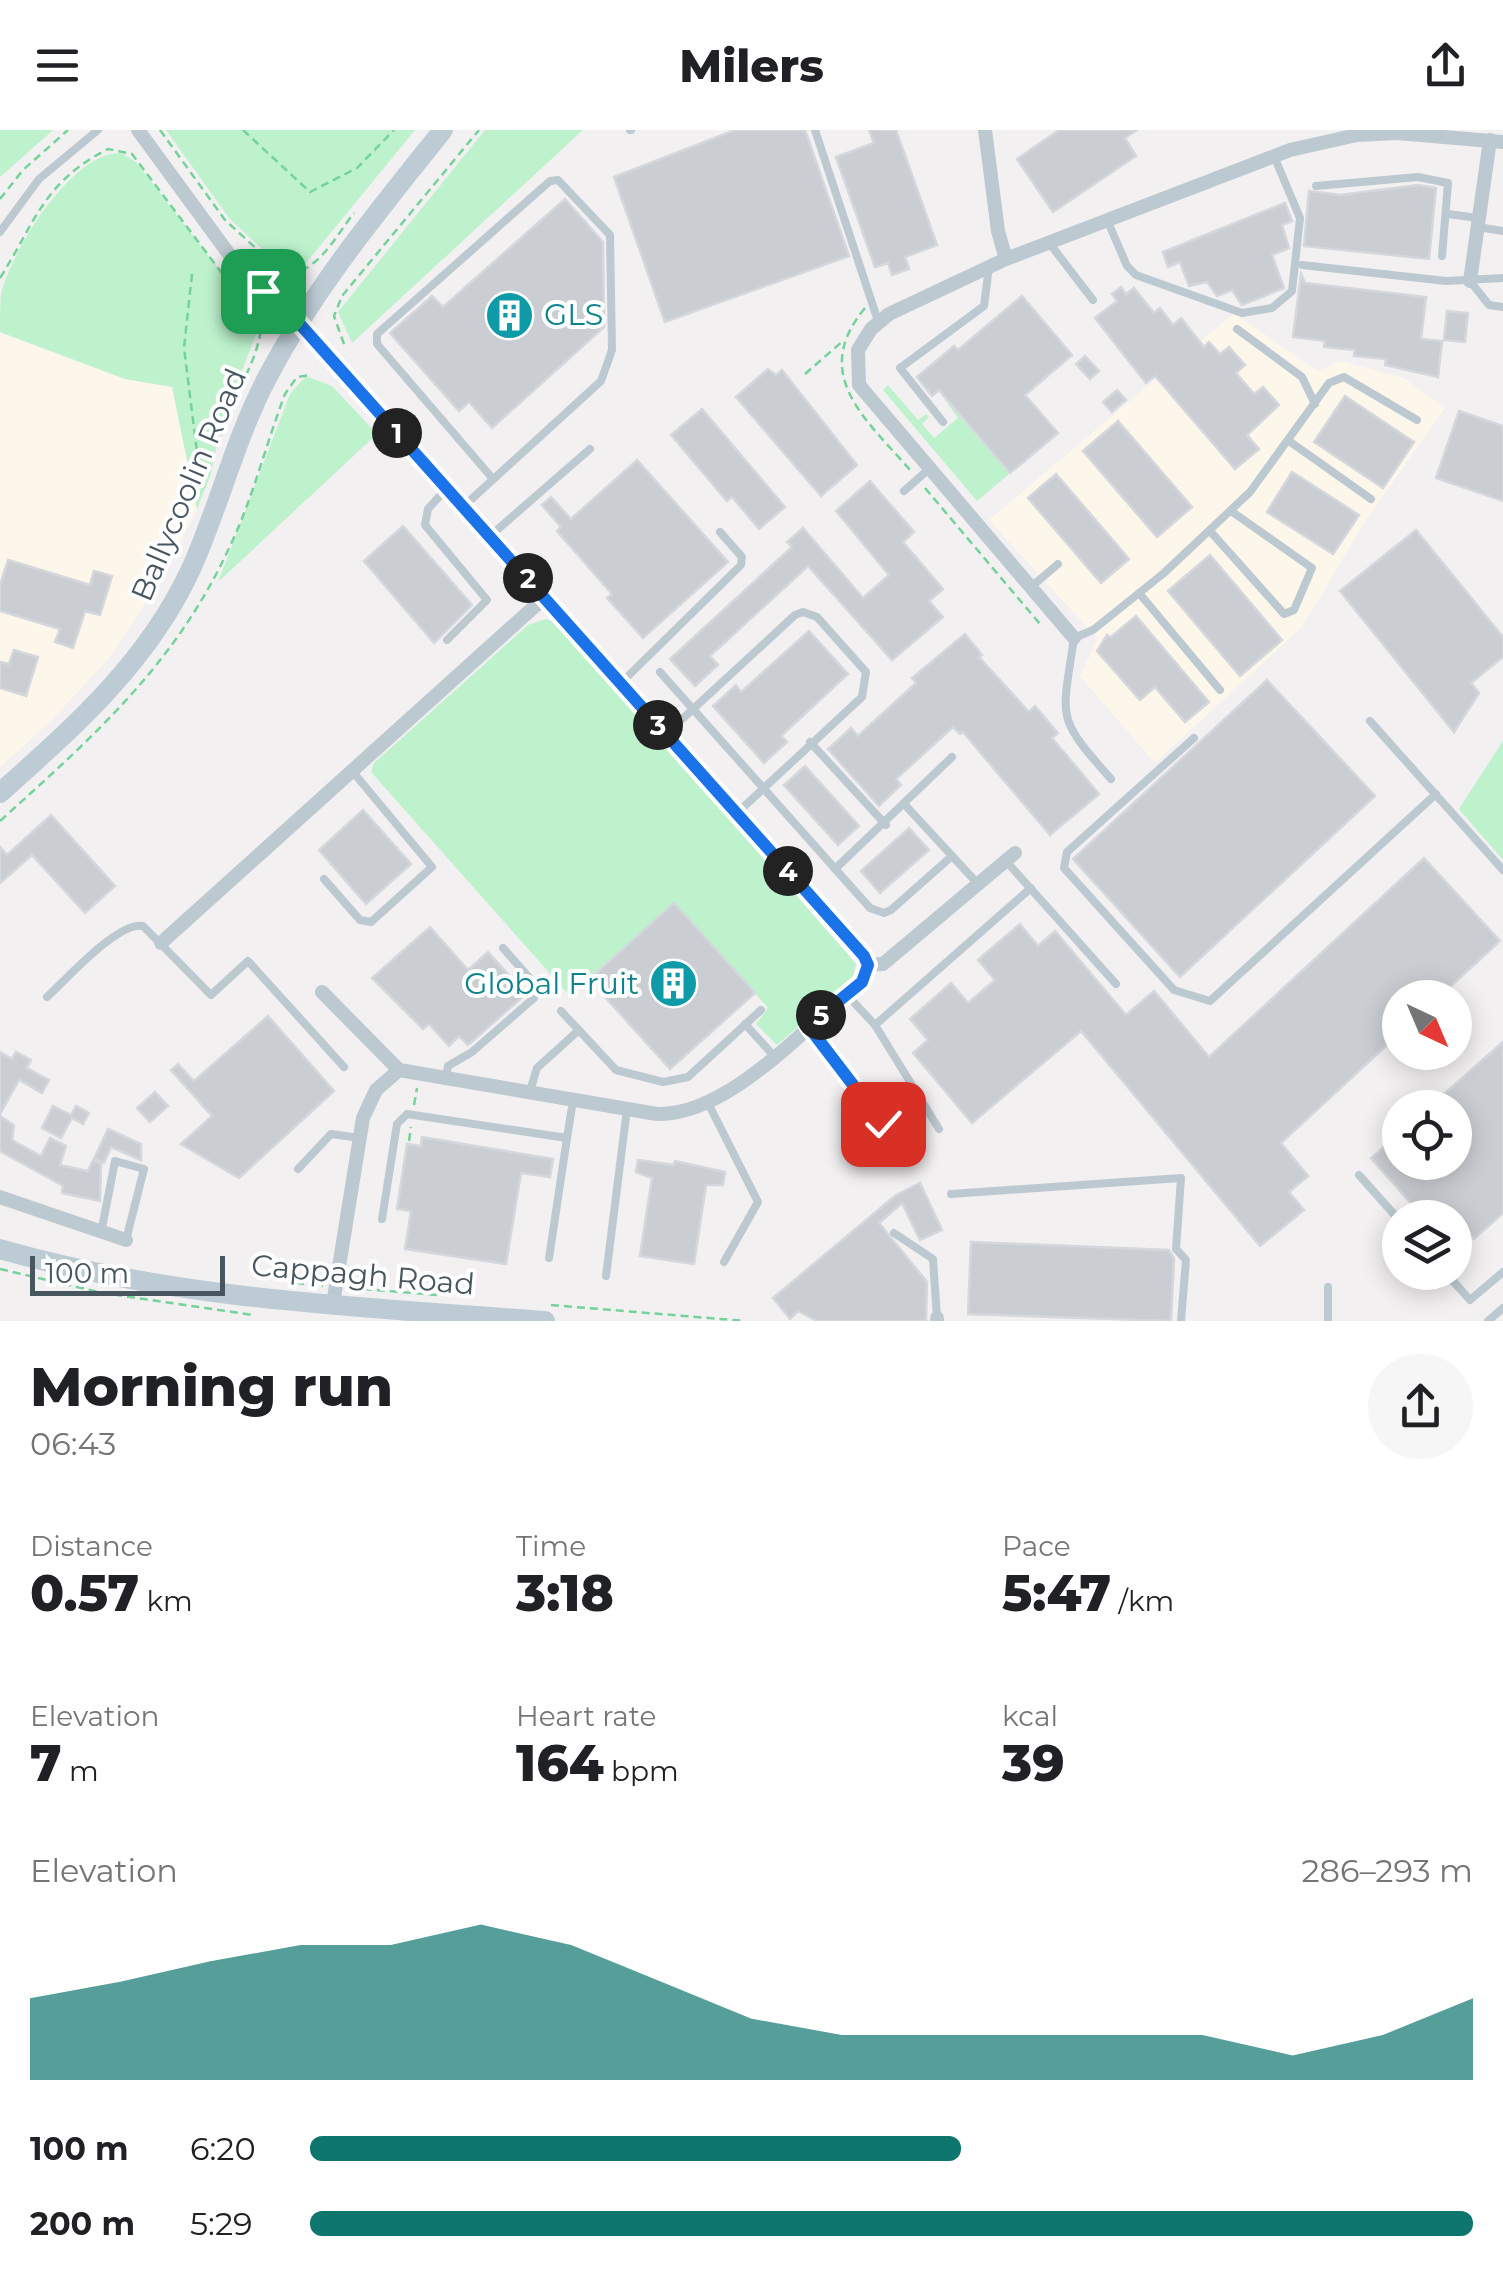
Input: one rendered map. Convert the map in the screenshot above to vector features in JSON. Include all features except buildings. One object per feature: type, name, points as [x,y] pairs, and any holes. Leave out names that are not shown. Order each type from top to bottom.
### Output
[{"type":"street","points":[[138,130],[234,261],[298,322],[464,506],[868,965]]},
{"type":"street","name":"Ballycoolin Road","points":[[0,794],[111,690],[163,622],[212,522],[265,382],[298,322],[443,130]]},
{"type":"street","points":[[986,130],[998,232],[1006,259]]},
{"type":"street","points":[[1074,638],[859,385],[858,350],[878,322],[1006,259],[1274,156],[1357,135],[1412,132],[1496,141],[1470,281]]},
{"type":"street","points":[[161,944],[545,598]]},
{"type":"street","points":[[868,965],[882,964],[1011,857]]},
{"type":"street","points":[[322,992],[399,1070],[446,1081],[675,1114],[709,1105],[774,1055],[866,975],[868,965]]},
{"type":"street","points":[[334,1296],[370,1099],[399,1070]]},
{"type":"street","points":[[0,1197],[102,1228],[126,1240]]},
{"type":"street","name":"Cappagh Road","points":[[0,1250],[56,1265],[188,1290],[334,1296],[547,1313]]},
{"type":"lane","points":[[0,232],[39,178],[98,130]]},
{"type":"lane","points":[[815,130],[878,322]]},
{"type":"lane","points":[[1108,222],[1126,266],[1136,275],[1242,313],[1272,308],[1292,292],[1300,218],[1274,156]]},
{"type":"lane","points":[[1316,186],[1354,180],[1439,178],[1451,190],[1442,256]]},
{"type":"lane","points":[[464,506],[493,480],[601,382],[612,350],[610,235],[558,180],[550,181],[377,334],[377,344],[413,390],[493,480]]},
{"type":"lane","points":[[1448,214],[1503,231]]},
{"type":"lane","points":[[1050,244],[1093,300]]},
{"type":"lane","points":[[1302,266],[1470,281],[1503,278]]},
{"type":"lane","points":[[943,422],[900,368],[984,306],[989,268]]},
{"type":"lane","points":[[1470,281],[1489,305],[1503,307]]},
{"type":"lane","points":[[1236,328],[1302,378],[1314,404]]},
{"type":"lane","points":[[1111,779],[1071,734],[1064,712],[1074,638],[1093,630],[1231,511],[1330,383],[1344,377],[1417,420]]},
{"type":"lane","points":[[1288,441],[1371,499]]},
{"type":"lane","points":[[490,536],[590,449]]},
{"type":"lane","points":[[904,491],[929,470]]},
{"type":"lane","points":[[447,488],[428,509],[425,525],[487,600],[447,640]]},
{"type":"lane","points":[[1210,531],[1284,614],[1294,610],[1312,568],[1231,511]]},
{"type":"lane","points":[[621,683],[741,565],[742,556],[720,532]]},
{"type":"lane","points":[[1031,588],[1058,564]]},
{"type":"lane","points":[[1138,593],[1220,690]]},
{"type":"lane","points":[[666,734],[795,615],[811,613],[866,672],[868,680],[862,697],[736,813]]},
{"type":"lane","points":[[660,672],[870,908],[884,912],[952,856]]},
{"type":"lane","points":[[1370,721],[1503,870]]},
{"type":"lane","points":[[1194,738],[1066,852],[1064,868],[1174,990],[1210,1000],[1436,794]]},
{"type":"lane","points":[[810,742],[886,825]]},
{"type":"lane","points":[[835,869],[906,806],[916,790],[952,757]]},
{"type":"lane","points":[[324,878],[360,920],[371,922],[432,867],[353,772]]},
{"type":"lane","points":[[906,806],[978,884]]},
{"type":"lane","points":[[1011,857],[1031,888],[1116,984]]},
{"type":"lane","points":[[875,1025],[1031,888]]},
{"type":"lane","points":[[47,997],[128,926],[143,926],[212,995],[248,960],[344,1067]]},
{"type":"lane","points":[[446,1081],[448,1066],[472,1052],[534,998],[533,982],[503,948]]},
{"type":"lane","points":[[846,994],[875,1025],[939,1129]]},
{"type":"lane","points":[[562,1012],[616,1070],[663,1082],[688,1077],[761,1010]]},
{"type":"lane","points":[[745,1024],[774,1055]]},
{"type":"lane","points":[[808,1026],[883,1124]]},
{"type":"lane","points":[[529,1094],[537,1068],[579,1030]]},
{"type":"lane","points":[[549,1258],[573,1101]]},
{"type":"lane","points":[[709,1105],[758,1202],[724,1262]]},
{"type":"lane","points":[[606,1276],[627,1109]]},
{"type":"lane","points":[[382,1219],[397,1124],[407,1114],[567,1138]]},
{"type":"lane","points":[[298,1169],[331,1134],[360,1138]]},
{"type":"lane","points":[[102,1228],[115,1161],[144,1169],[126,1240]]},
{"type":"lane","points":[[1360,1175],[1382,1200]]},
{"type":"lane","points":[[950,1194],[1181,1178],[1176,1249],[1186,1260],[1182,1321]]},
{"type":"lane","points":[[894,1233],[933,1259],[937,1319]]},
{"type":"lane","points":[[1461,1290],[1470,1300],[1503,1272]]},
{"type":"lane","points":[[1328,1287],[1328,1321]]},
{"type":"lane","points":[[1488,1321],[1503,1308]]},
{"type":"path","points":[[0,199],[23,170],[68,130]]},
{"type":"path","points":[[160,130],[225,220],[282,272],[292,275],[308,268],[355,212]]},
{"type":"path","points":[[243,130],[310,192],[357,168],[394,130]]},
{"type":"path","points":[[344,344],[334,316],[342,296],[478,130]]},
{"type":"path","points":[[2,276],[30,220],[65,180],[108,149],[132,154],[262,325],[261,336],[221,432],[216,460]]},
{"type":"path","points":[[192,274],[184,348],[204,503],[211,484]]},
{"type":"path","points":[[805,374],[846,339]]},
{"type":"path","points":[[297,1284],[334,1296],[452,1296]]},
{"type":"path","points":[[547,1313],[745,1321]]},
{"type":"shaded area","points":[[1234,313],[1317,371],[1341,361],[1404,378],[1445,408],[1364,523],[1302,627],[1155,763],[1080,676],[1098,639],[989,520]]},
{"type":"shaded area","points":[[0,333],[125,379],[172,387],[197,509],[163,577],[109,658],[52,720],[0,767]]},
{"type":"green space","points":[[0,130],[53,130],[0,177]]},
{"type":"green space","points":[[166,130],[415,130],[301,268],[279,265],[229,218]]},
{"type":"green space","points":[[485,130],[583,130],[352,343],[338,312]]},
{"type":"green space","points":[[121,153],[136,162],[253,313],[259,327],[221,424],[211,474],[197,509],[172,387],[125,379],[0,332],[1,294],[30,230],[83,168],[102,157]]},
{"type":"green space","points":[[306,376],[332,386],[377,434],[218,582],[290,394]]},
{"type":"green space","points":[[888,385],[918,420],[926,414],[929,417],[922,424],[934,438],[958,418],[940,393],[1009,474],[977,501],[883,390]]},
{"type":"green space","points":[[546,619],[560,624],[856,964],[852,981],[777,1045],[756,1024],[768,1008],[674,903],[569,995],[371,772],[374,763],[528,625]]},
{"type":"green space","points":[[1503,741],[1503,860],[1459,809]]},
{"type":"place","name":"GLS","points":[[509,315]]},
{"type":"place","name":"Global Fruit","points":[[674,984]]},
{"type":"route","points":[[263,291],[298,322],[864,956],[868,965],[862,982],[808,1026],[883,1124]]}]
